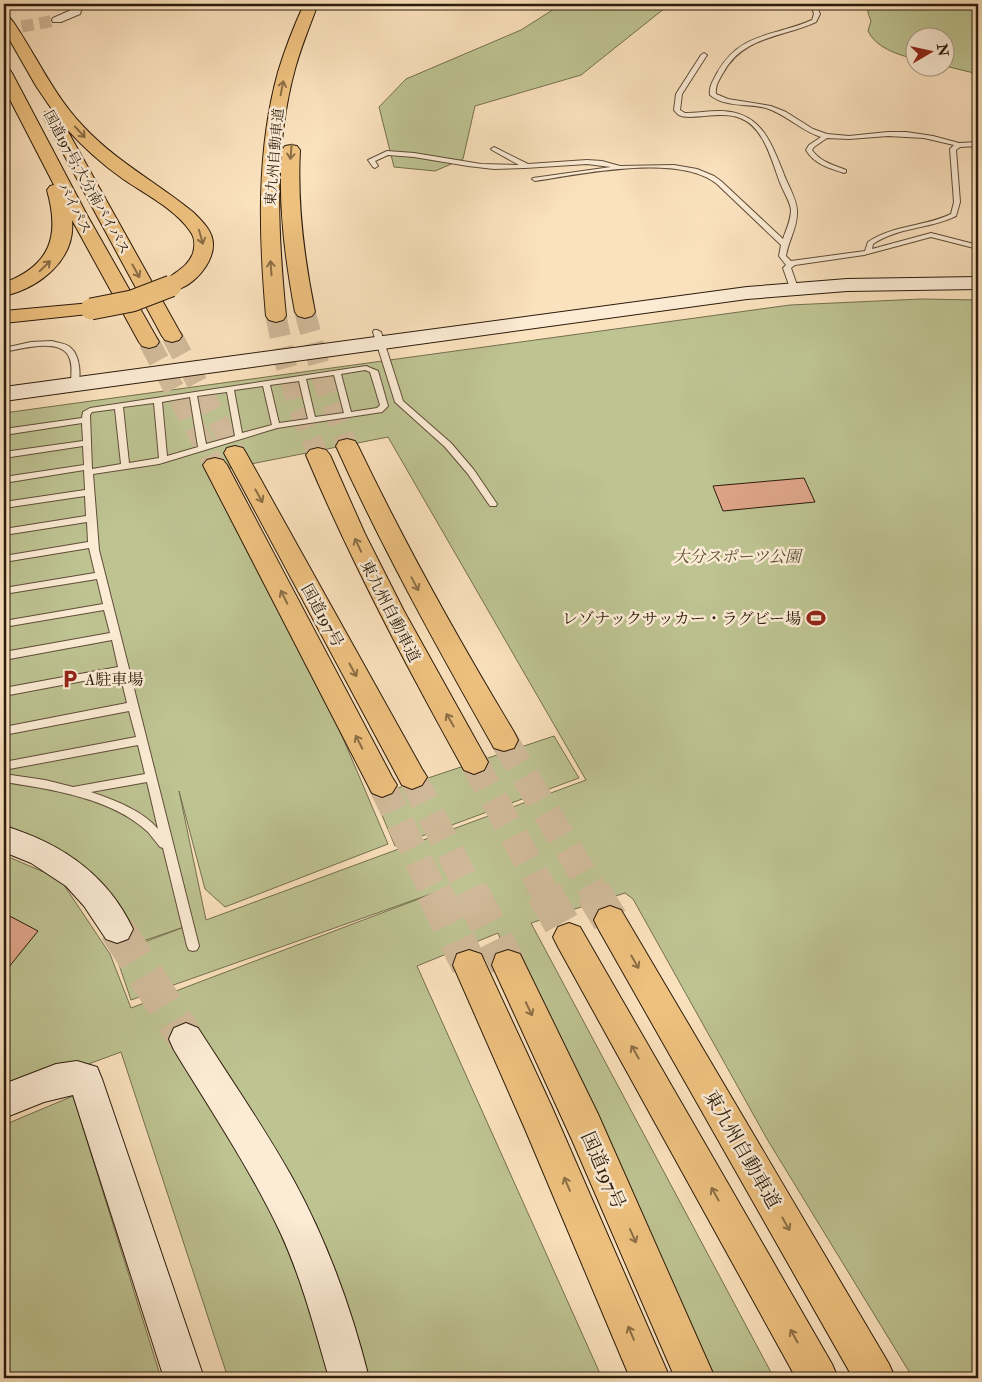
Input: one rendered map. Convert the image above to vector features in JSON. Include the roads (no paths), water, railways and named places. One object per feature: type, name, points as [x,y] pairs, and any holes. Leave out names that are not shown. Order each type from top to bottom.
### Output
[{"type":"highway","name":"東九州自動車道","points":[[276,316],[271,266],[269,191],[274,129],[284,79],[298,34],[311,4]]},
{"type":"highway","points":[[4,20],[53,100],[84,136],[115,165],[181,212],[198,228],[203,240],[199,261],[189,273],[171,286],[147,297],[125,304],[91,309],[4,317]]},
{"type":"highway","name":"国道197号;大分南バイパス","points":[[4,28],[172,336]]},
{"type":"highway","name":"バイパス","points":[[4,73],[78,215],[149,342]]},
{"type":"highway","points":[[4,290],[28,279],[45,268],[56,255],[62,241],[63,224],[59,197],[45,161],[22,115],[16,94]]},
{"type":"highway","name":"東九州自動車道","points":[[292,132],[289,178],[290,216],[305,312]]},
{"type":"highway","name":"東九州自動車道","points":[[347,446],[373,504],[448,645],[504,740]]},
{"type":"highway","name":"国道197号","points":[[223,451],[412,777]]},
{"type":"highway","name":"国道197号","points":[[223,451],[382,785]]},
{"type":"highway","name":"東九州自動車道","points":[[318,455],[354,536],[400,631],[474,762]]},
{"type":"highway","name":"東九州自動車道","points":[[610,920],[875,1378]]},
{"type":"highway","points":[[570,937],[818,1378]]},
{"type":"highway","points":[[469,965],[538,1116],[650,1378]]},
{"type":"highway","name":"国道197号","points":[[508,965],[585,1127],[694,1378]]},
{"type":"street","points":[[57,20],[76,12],[78,4]]},
{"type":"street","points":[[4,383],[75,378],[378,337],[791,277],[898,273],[978,273]]},
{"type":"street","points":[[791,277],[877,284],[978,283]]},
{"type":"street","points":[[4,394],[75,378]]},
{"type":"street","points":[[4,839],[46,856],[78,879],[95,896],[116,929]]},
{"type":"street","points":[[186,1039],[250,1141],[288,1207],[325,1297],[349,1378]]},
{"type":"street","points":[[4,1101],[56,1082],[80,1077],[85,1079],[184,1378]]},
{"type":"lane","points":[[814,4],[817,14],[814,20],[754,40],[734,52],[722,66],[712,89],[713,95],[727,102],[766,106],[778,110],[808,129],[826,136],[853,138],[887,134],[908,134],[959,145],[978,144]]},
{"type":"lane","points":[[704,55],[679,94],[676,110],[685,116],[720,112],[734,114],[748,118],[756,125],[794,204],[796,214],[784,245],[782,256],[791,277]]},
{"type":"lane","points":[[826,136],[811,146],[809,150],[812,156],[819,161],[844,171]]},
{"type":"lane","points":[[868,252],[870,242],[882,235],[938,222],[954,214],[957,202],[952,152],[959,145]]},
{"type":"lane","points":[[494,149],[526,166]]},
{"type":"lane","points":[[376,166],[371,160],[375,157],[387,153],[395,153],[494,168],[591,162],[623,168]]},
{"type":"lane","points":[[535,179],[623,168],[670,167],[702,173],[711,176],[774,232],[784,245]]},
{"type":"lane","points":[[791,277],[793,263],[868,252],[932,235],[978,247]]},
{"type":"lane","points":[[378,337],[399,402],[448,445],[471,472],[493,504]]},
{"type":"lane","points":[[4,350],[44,344],[64,345],[68,347],[72,354],[75,378]]},
{"type":"lane","points":[[193,946],[93,544],[86,414],[90,410],[119,405],[366,368],[373,370],[384,405]]},
{"type":"lane","points":[[337,372],[348,414]]},
{"type":"lane","points":[[302,378],[312,420]]},
{"type":"lane","points":[[266,383],[276,426]]},
{"type":"lane","points":[[223,451],[230,388]]},
{"type":"lane","points":[[193,394],[223,451]]},
{"type":"lane","points":[[158,399],[163,460]]},
{"type":"lane","points":[[4,480],[125,467],[223,451],[276,426],[379,410],[384,405],[399,402]]},
{"type":"lane","points":[[119,405],[125,467]]},
{"type":"lane","points":[[4,432],[86,420]]},
{"type":"lane","points":[[4,456],[87,443]]},
{"type":"lane","points":[[4,505],[90,492]]},
{"type":"lane","points":[[4,532],[91,518]]},
{"type":"lane","points":[[4,559],[93,544]]},
{"type":"lane","points":[[4,591],[100,575]]},
{"type":"lane","points":[[4,624],[108,606]]},
{"type":"lane","points":[[4,656],[115,636]]},
{"type":"lane","points":[[4,692],[124,670]]},
{"type":"lane","points":[[4,730],[133,706]]},
{"type":"lane","points":[[4,766],[141,740]]},
{"type":"lane","points":[[73,792],[150,777]]},
{"type":"lane","points":[[4,778],[46,785],[115,806],[150,825],[169,851]]},
{"type":"tunnel","points":[[4,30],[57,20]]},
{"type":"tunnel","points":[[305,312],[323,380],[347,446]]},
{"type":"tunnel","points":[[276,316],[286,365],[298,406],[318,455]]},
{"type":"tunnel","points":[[172,336],[235,453]]},
{"type":"tunnel","points":[[149,342],[215,465]]},
{"type":"tunnel","points":[[504,740],[594,893]]},
{"type":"tunnel","points":[[474,762],[545,893]]},
{"type":"tunnel","points":[[412,777],[471,893]]},
{"type":"tunnel","points":[[382,785],[434,893]]},
{"type":"tunnel","points":[[434,892],[469,965]]},
{"type":"tunnel","points":[[471,892],[508,965]]},
{"type":"tunnel","points":[[544,892],[569,937]]},
{"type":"tunnel","points":[[593,892],[610,920]]},
{"type":"tunnel","points":[[117,929],[186,1039]]},
{"type":"place","name":"レゾナックサッカー・ラグビー場","points":[[816,618]]},
{"type":"place","name":"A駐車場","points":[[70,679]]},
{"type":"park label","name":"大分スポーツ公園","points":[[737,556]]}]
